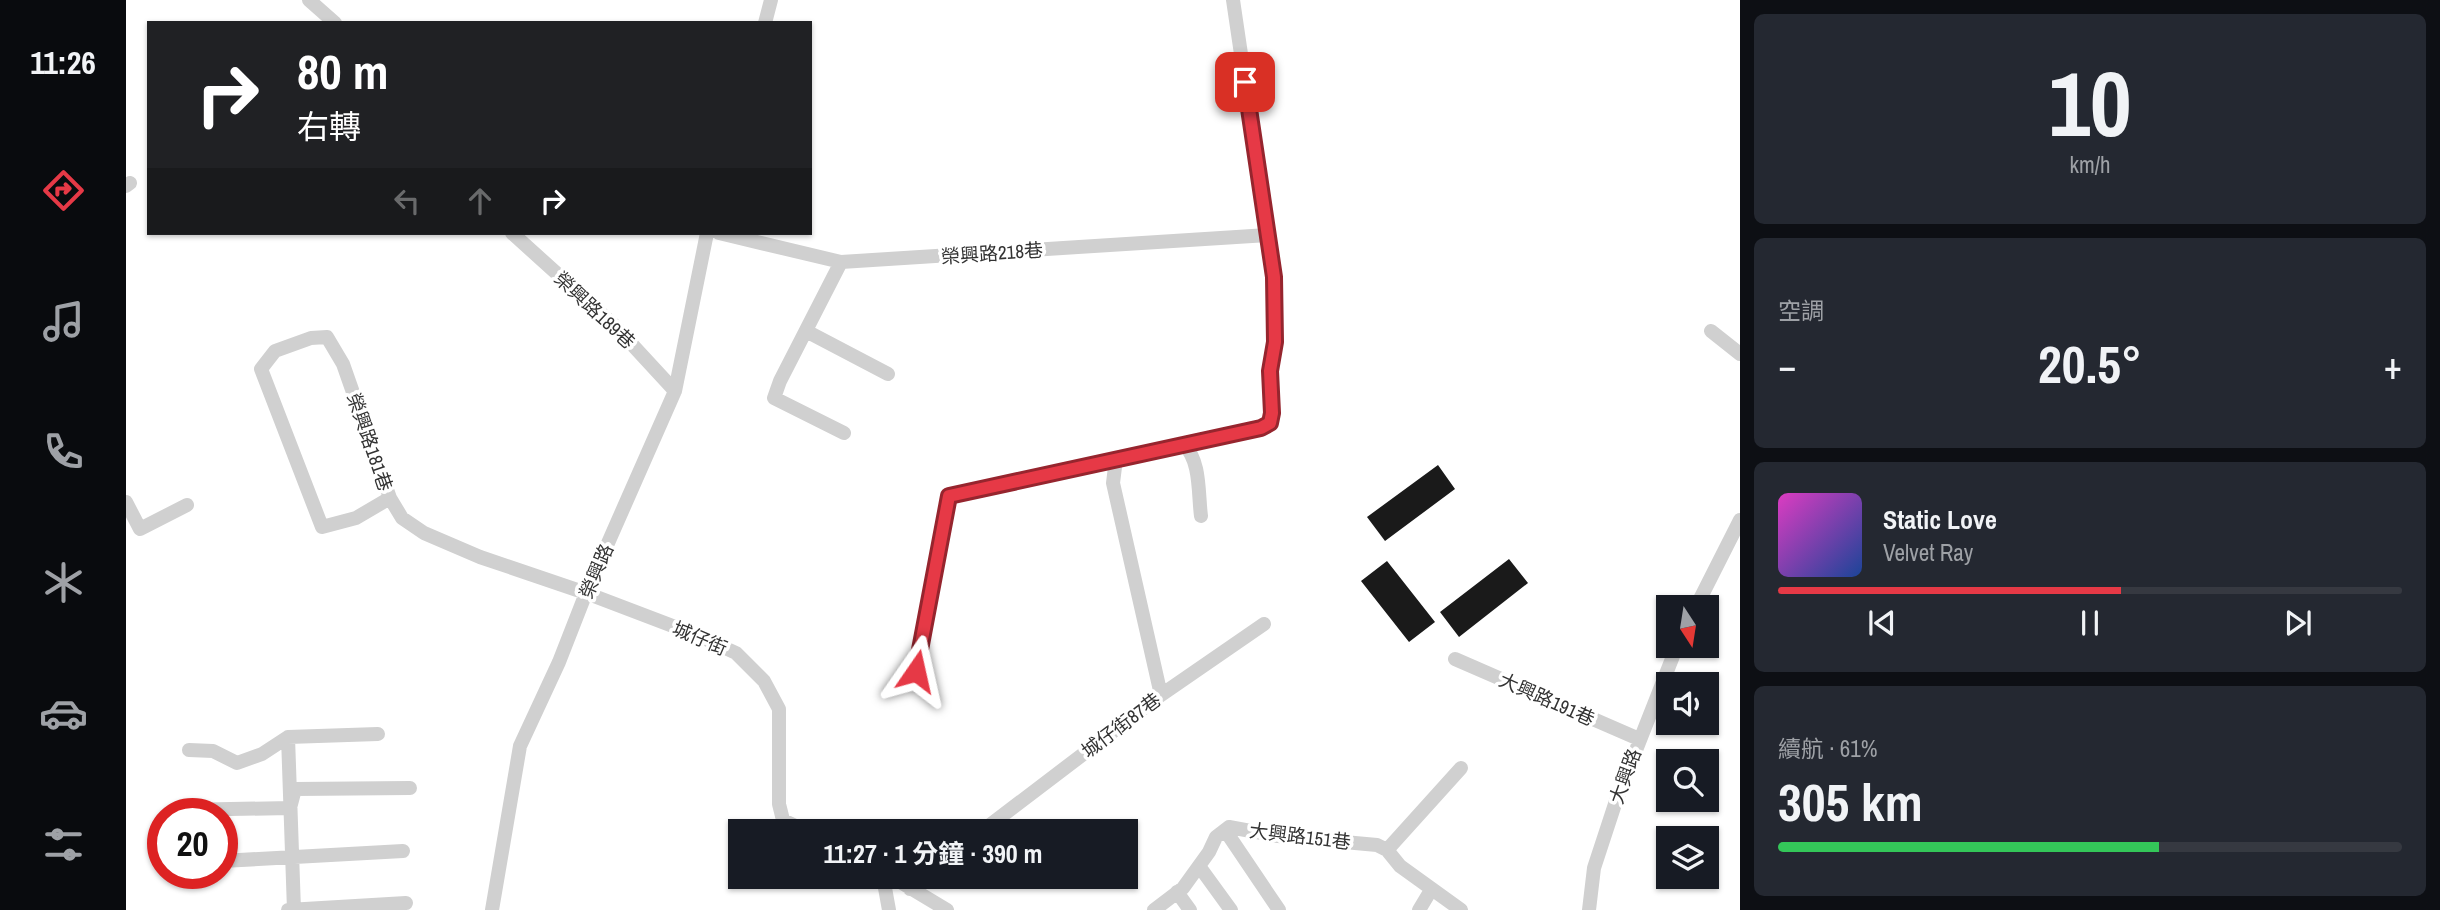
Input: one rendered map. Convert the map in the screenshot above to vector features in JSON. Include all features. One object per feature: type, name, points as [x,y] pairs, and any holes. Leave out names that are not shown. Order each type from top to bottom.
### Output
[{"type":"street","points":[[309,0],[333,21]]},
{"type":"street","points":[[766,21],[771,0]]},
{"type":"street","points":[[916,671],[949,496],[1261,428],[1270,423],[1270,371],[1275,342],[1274,277],[1233,0]]},
{"type":"street","name":"榮興路189巷","points":[[514,235],[615,326],[675,391]]},
{"type":"street","name":"榮興路","points":[[492,910],[520,746],[559,662],[586,593],[675,391],[708,235]]},
{"type":"street","name":"榮興路218巷","points":[[727,235],[841,262],[1268,235]]},
{"type":"street","points":[[841,262],[780,381],[774,398],[844,433]]},
{"type":"street","points":[[806,331],[888,374]]},
{"type":"street","points":[[1712,331],[1740,354]]},
{"type":"street","name":"榮興路181巷","points":[[390,498],[356,518],[322,527],[261,369],[275,351],[311,338],[327,337],[343,364],[390,498],[402,518],[424,533],[480,557],[586,593]]},
{"type":"street","points":[[1184,445],[1189,449],[1196,468],[1201,516]]},
{"type":"street","points":[[1113,460],[1113,483],[1161,695]]},
{"type":"street","points":[[126,502],[140,529],[187,505]]},
{"type":"street","points":[[1702,595],[1740,520]]},
{"type":"street","name":"城仔街","points":[[586,593],[736,653],[764,681],[779,709],[779,804],[783,819]]},
{"type":"street","name":"城仔街87巷","points":[[998,819],[1161,695],[1264,624]]},
{"type":"street","name":"大興路","points":[[1589,910],[1594,868],[1639,739],[1672,658]]},
{"type":"street","name":"大興路191巷","points":[[1455,659],[1639,739]]},
{"type":"street","points":[[189,750],[213,751],[237,764],[262,754],[288,737],[378,734]]},
{"type":"street","points":[[288,737],[294,910]]},
{"type":"street","points":[[1461,768],[1387,850],[1400,866],[1461,910]]},
{"type":"street","points":[[290,807],[295,789],[410,788]]},
{"type":"street","points":[[238,808],[290,807]]},
{"type":"street","name":"大興路151巷","points":[[1154,910],[1177,892],[1209,852],[1216,837],[1229,827],[1278,836],[1377,845],[1387,850]]},
{"type":"street","points":[[1225,830],[1279,910]]},
{"type":"street","points":[[238,860],[403,851]]},
{"type":"street","points":[[1199,866],[1231,910]]},
{"type":"street","points":[[885,889],[889,910]]},
{"type":"street","points":[[912,889],[947,910]]},
{"type":"street","points":[[1419,910],[1431,890]]},
{"type":"street","points":[[1177,892],[1190,910]]},
{"type":"street","points":[[288,910],[406,903]]},
{"type":"building","points":[[1438,465],[1455,489],[1385,541],[1367,517]]},
{"type":"building","points":[[1509,559],[1528,583],[1459,637],[1440,612]]},
{"type":"building","points":[[1387,561],[1435,622],[1409,642],[1361,581]]},
{"type":"route","points":[[916,671],[949,496],[1261,428],[1270,423],[1270,371],[1275,342],[1274,277],[1245,82]]}]
